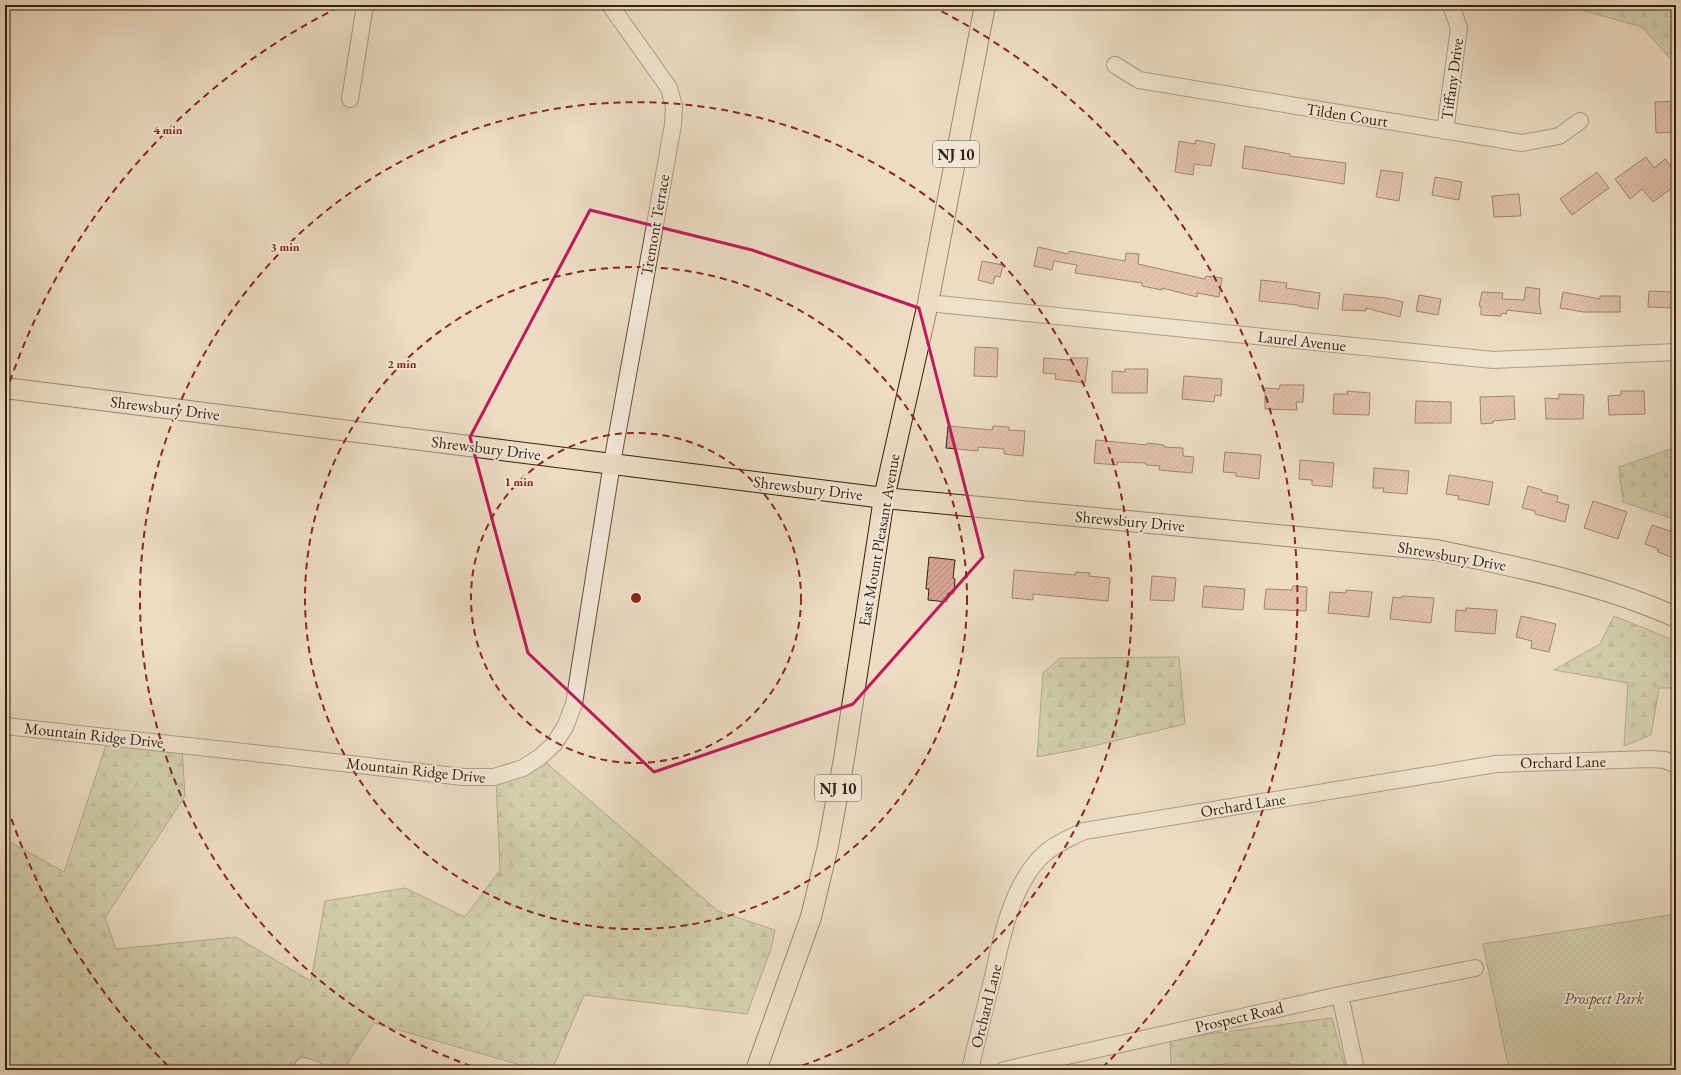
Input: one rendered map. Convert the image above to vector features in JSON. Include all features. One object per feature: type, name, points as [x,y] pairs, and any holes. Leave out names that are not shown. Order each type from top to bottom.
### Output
[{"type":"main road","name":"East Mount Pleasant Avenue","points":[[756,1070],[811,917],[828,846],[844,759],[884,498],[928,303],[985,5]]},
{"type":"main road","name":"Shrewsbury Drive","points":[[5,388],[884,498],[1436,550],[1506,564],[1612,593],[1676,617]]},
{"type":"street","points":[[350,99],[365,5]]},
{"type":"street","name":"Tremont Terrace","points":[[610,5],[669,88],[674,106],[673,125],[612,463]]},
{"type":"street","name":"Tiffany Drive","points":[[1445,131],[1459,28],[1451,5]]},
{"type":"street","name":"Tilden Court","points":[[1115,65],[1139,80],[1522,143],[1559,136],[1580,121]]},
{"type":"street","name":"Laurel Avenue","points":[[928,303],[1492,360],[1676,352]]},
{"type":"street","name":"Mountain Ridge Drive","points":[[5,726],[290,756],[463,777],[494,777],[523,768],[540,757],[554,744],[566,727],[574,704],[612,463]]},
{"type":"street","name":"Orchard Lane","points":[[970,1070],[1004,929],[1020,889],[1032,868],[1043,855],[1060,842],[1084,831],[1496,764],[1651,759],[1665,760],[1676,765]]},
{"type":"street","name":"Prospect Road","points":[[1004,1070],[1340,995],[1475,968]]},
{"type":"street","points":[[1340,995],[1356,1070]]},
{"type":"street","points":[[301,1070],[303,1066],[316,1070]]},
{"type":"highlighted area","points":[[590,210],[752,250],[919,308],[983,557],[853,704],[654,772],[528,653],[470,437]]},
{"type":"green space","points":[[1564,5],[1676,5],[1676,65],[1642,27]]},
{"type":"green space","points":[[1676,447],[1676,520],[1623,502],[1619,467]]},
{"type":"green space","points":[[1614,616],[1676,641],[1676,688],[1659,688],[1651,735],[1624,746],[1628,683],[1554,670],[1600,644]]},
{"type":"green space","points":[[1179,657],[1185,724],[1085,748],[1037,757],[1043,673],[1060,658]]},
{"type":"green space","points":[[108,739],[182,748],[185,796],[105,918],[116,949],[236,937],[311,981],[325,901],[405,888],[465,917],[500,870],[496,781],[543,760],[718,911],[775,930],[771,949],[747,1014],[584,995],[552,1070],[538,1070],[374,1023],[343,1070],[164,1064],[161,1070],[5,1070],[5,839],[64,872]]},
{"type":"green space","name":"Prospect Park","points":[[1676,914],[1676,1070],[1509,1070],[1483,944]]},
{"type":"green space","points":[[1332,1018],[1346,1070],[1288,1070],[1290,1063],[1228,1063],[1202,1070],[1171,1070],[1170,1039]]},
{"type":"building","points":[[1676,101],[1676,132],[1656,133],[1655,102]]},
{"type":"building","points":[[1196,140],[1215,144],[1211,166],[1194,164],[1193,175],[1175,172],[1179,141],[1195,144]]},
{"type":"building","points":[[1245,146],[1290,154],[1290,156],[1346,163],[1344,184],[1242,168]]},
{"type":"building","points":[[1646,157],[1654,168],[1665,159],[1676,173],[1676,185],[1653,202],[1642,189],[1630,199],[1615,179]]},
{"type":"building","points":[[1381,170],[1403,173],[1399,201],[1376,197]]},
{"type":"building","points":[[1597,172],[1609,188],[1572,215],[1560,199]]},
{"type":"building","points":[[1435,177],[1462,182],[1459,200],[1432,195]]},
{"type":"building","points":[[1519,194],[1521,216],[1494,217],[1492,196]]},
{"type":"building","points":[[1038,247],[1068,254],[1069,251],[1125,261],[1126,253],[1139,254],[1138,264],[1205,279],[1206,276],[1222,278],[1219,297],[1197,293],[1197,297],[1162,288],[1162,290],[1142,286],[1142,283],[1075,273],[1077,265],[1054,261],[1052,270],[1034,266]]},
{"type":"building","points":[[982,261],[1003,265],[1000,277],[995,276],[993,284],[978,280]]},
{"type":"building","points":[[1261,280],[1287,283],[1286,288],[1320,293],[1318,309],[1298,305],[1259,301]]},
{"type":"building","points":[[1526,287],[1540,289],[1539,301],[1541,314],[1507,310],[1506,314],[1502,313],[1501,316],[1481,315],[1481,306],[1479,306],[1482,292],[1503,293],[1502,299],[1524,300]]},
{"type":"building","points":[[1649,291],[1674,292],[1674,308],[1648,307]]},
{"type":"building","points":[[1563,292],[1600,299],[1600,296],[1620,296],[1620,312],[1583,312],[1560,308]]},
{"type":"building","points":[[1344,294],[1386,298],[1403,302],[1400,317],[1366,308],[1366,311],[1342,310]]},
{"type":"building","points":[[1419,295],[1441,299],[1438,315],[1416,311]]},
{"type":"building","points":[[975,347],[998,348],[997,377],[974,376]]},
{"type":"building","points":[[1044,358],[1070,360],[1070,358],[1088,358],[1085,383],[1055,379],[1056,374],[1043,373]]},
{"type":"building","points":[[1125,369],[1148,369],[1147,393],[1112,393],[1112,371],[1125,372]]},
{"type":"building","points":[[1184,376],[1222,379],[1221,396],[1215,395],[1214,402],[1182,399]]},
{"type":"building","points":[[1280,385],[1304,385],[1303,402],[1296,402],[1297,410],[1265,409],[1265,388],[1279,389]]},
{"type":"building","points":[[1347,391],[1370,393],[1369,415],[1333,414],[1334,394],[1348,394]]},
{"type":"building","points":[[1621,391],[1644,391],[1645,414],[1609,415],[1608,396],[1621,395]]},
{"type":"building","points":[[1559,394],[1584,395],[1583,419],[1546,419],[1545,398],[1559,399]]},
{"type":"building","points":[[1514,396],[1515,419],[1493,421],[1493,423],[1481,424],[1480,397]]},
{"type":"building","points":[[1416,401],[1451,402],[1451,423],[1415,423]]},
{"type":"building","points":[[948,426],[992,430],[993,426],[1009,427],[1009,430],[1025,431],[1023,456],[1004,454],[1004,449],[978,447],[978,451],[946,448]]},
{"type":"building","points":[[1096,440],[1147,445],[1147,443],[1164,445],[1164,447],[1183,448],[1183,456],[1194,457],[1192,473],[1159,470],[1160,466],[1146,465],[1146,463],[1118,462],[1117,465],[1094,463]]},
{"type":"building","points":[[1225,452],[1261,455],[1259,479],[1236,476],[1236,473],[1223,472]]},
{"type":"building","points":[[1300,460],[1334,463],[1332,487],[1312,485],[1312,480],[1299,479]]},
{"type":"building","points":[[1374,468],[1409,471],[1407,494],[1383,492],[1384,488],[1373,488]]},
{"type":"building","points":[[1449,475],[1493,482],[1489,505],[1458,499],[1459,496],[1446,494]]},
{"type":"building","points":[[1528,486],[1542,490],[1542,492],[1558,496],[1557,502],[1569,505],[1565,522],[1535,514],[1535,511],[1522,508]]},
{"type":"building","points":[[1593,501],[1627,512],[1618,539],[1584,528]]},
{"type":"building","points":[[1652,525],[1676,533],[1676,559],[1658,552],[1658,549],[1645,544]]},
{"type":"building","points":[[929,557],[955,560],[953,578],[955,579],[954,594],[948,593],[947,602],[928,600],[929,589],[926,589]]},
{"type":"building","points":[[1014,570],[1075,575],[1076,572],[1090,573],[1089,576],[1110,578],[1108,601],[1033,594],[1033,600],[1012,598]]},
{"type":"building","points":[[1152,576],[1176,578],[1174,601],[1150,600]]},
{"type":"building","points":[[1204,586],[1245,589],[1243,610],[1202,607]]},
{"type":"building","points":[[1293,586],[1307,587],[1306,611],[1264,609],[1266,589],[1292,590]]},
{"type":"building","points":[[1346,590],[1372,592],[1369,617],[1328,613],[1330,592],[1346,593]]},
{"type":"building","points":[[1402,596],[1434,598],[1431,623],[1390,619],[1393,597],[1402,598]]},
{"type":"building","points":[[1466,608],[1497,610],[1495,634],[1455,631],[1456,610],[1466,611]]},
{"type":"building","points":[[1521,616],[1556,624],[1549,652],[1531,648],[1532,641],[1516,637]]}]
